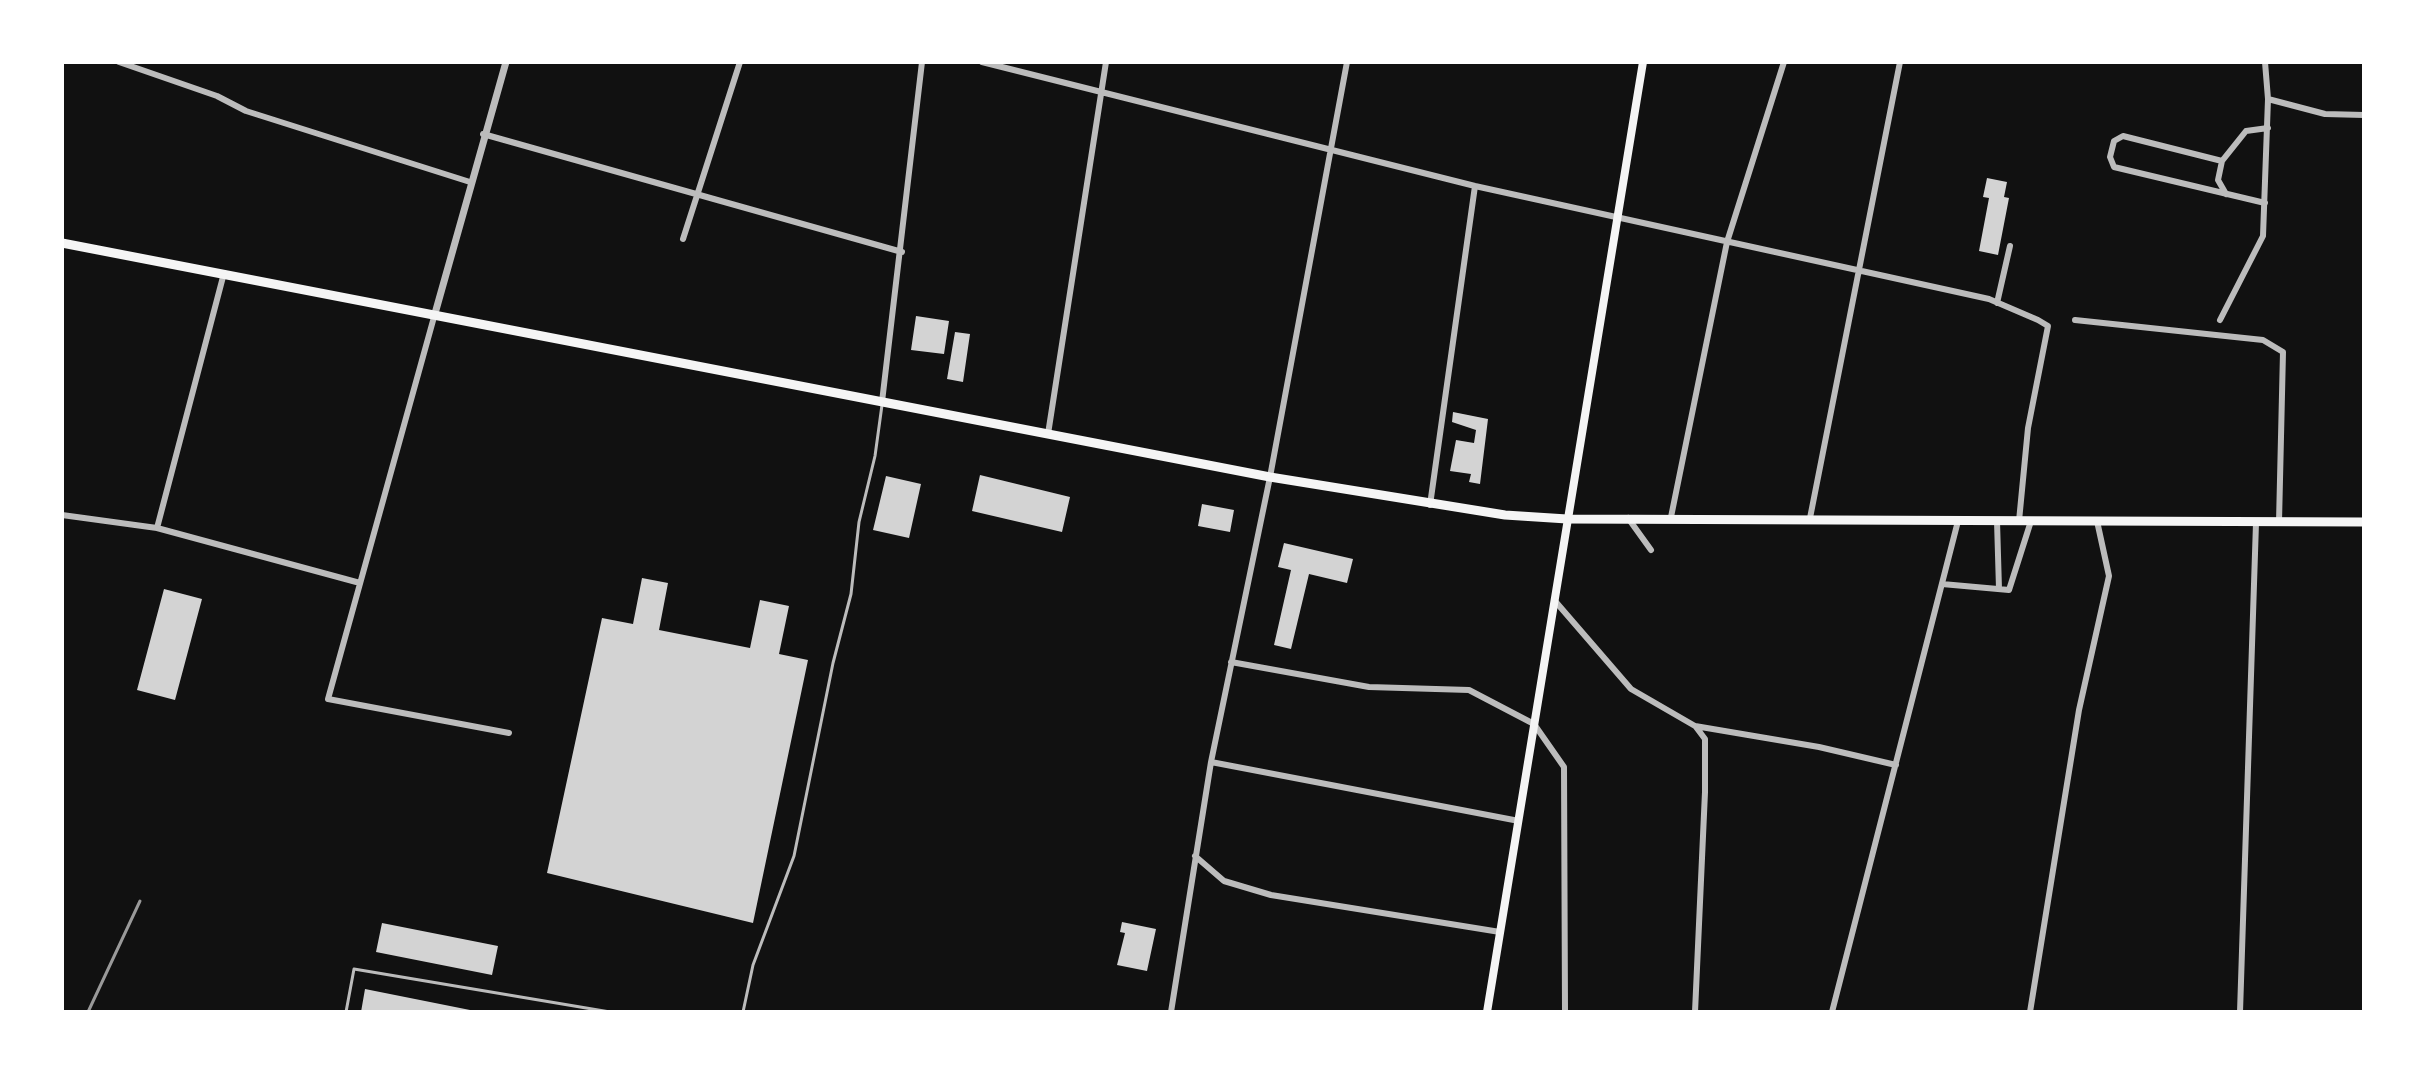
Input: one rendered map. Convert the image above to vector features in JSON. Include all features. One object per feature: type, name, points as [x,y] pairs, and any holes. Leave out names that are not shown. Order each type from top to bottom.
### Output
[{"type":"main road","points":[[1487,1012],[1643,62]]},
{"type":"main road","points":[[62,243],[434,317],[1430,505],[1567,519],[2364,522]]},
{"type":"street","points":[[119,62],[229,101],[246,111],[470,182]]},
{"type":"street","points":[[506,62],[483,134],[328,699],[509,733]]},
{"type":"street","points":[[683,239],[740,62]]},
{"type":"street","points":[[882,402],[922,62]]},
{"type":"street","points":[[982,62],[1475,186],[1997,303],[2048,326],[2028,428],[2019,521]]},
{"type":"street","points":[[1048,434],[1102,106],[1099,92],[1106,62]]},
{"type":"street","points":[[1171,1012],[1211,762],[1270,477],[1347,62]]},
{"type":"street","points":[[1671,517],[1727,242],[1784,62]]},
{"type":"street","points":[[1810,518],[1900,62]]},
{"type":"street","points":[[2220,320],[2263,236],[2268,128],[2265,62]]},
{"type":"street","points":[[2268,99],[2325,114],[2364,115]]},
{"type":"street","points":[[2226,194],[2218,180],[2222,161],[2246,131],[2268,128]]},
{"type":"street","points":[[483,134],[700,192],[902,252]]},
{"type":"street","points":[[2222,161],[2123,136],[2114,141],[2110,157],[2114,167],[2265,203]]},
{"type":"street","points":[[1430,505],[1475,186]]},
{"type":"street","points":[[1997,303],[2010,246]]},
{"type":"street","points":[[157,528],[224,273]]},
{"type":"street","points":[[2075,320],[2263,340],[2283,352],[2279,522]]},
{"type":"street","points":[[62,515],[157,528],[360,583]]},
{"type":"street","points":[[1628,518],[1651,550]]},
{"type":"street","points":[[1832,1012],[1958,521]]},
{"type":"street","points":[[1997,521],[1999,589]]},
{"type":"street","points":[[1942,584],[2009,590],[2031,521]]},
{"type":"street","points":[[2030,1012],[2079,710],[2109,576],[2097,521]]},
{"type":"street","points":[[2240,1012],[2256,523]]},
{"type":"street","points":[[1555,601],[1631,689],[1695,726],[1819,747],[1896,765]]},
{"type":"street","points":[[1231,662],[1369,687],[1469,690],[1534,724],[1564,767],[1565,1012]]},
{"type":"street","points":[[1695,726],[1705,739],[1695,1012]]},
{"type":"street","points":[[1211,762],[1519,821]]},
{"type":"street","points":[[1195,856],[1224,881],[1271,895],[1360,912],[1500,932]]},
{"type":"lane","points":[[743,1012],[753,965],[794,856],[851,594],[853,556],[875,456],[882,402]]},
{"type":"lane","points":[[346,1012],[354,969],[610,1012]]},
{"type":"building","points":[[1987,178],[2007,182],[2004,197],[2009,198],[1998,255],[1979,251],[1989,198],[1983,197]]},
{"type":"building","points":[[916,316],[949,321],[944,354],[911,350]]},
{"type":"building","points":[[955,332],[970,334],[963,382],[947,379]]},
{"type":"building","points":[[1453,412],[1488,419],[1480,484],[1469,482],[1471,474],[1450,471],[1456,440],[1474,443],[1476,430],[1452,422]]},
{"type":"building","points":[[980,475],[1070,497],[1062,532],[972,511]]},
{"type":"building","points":[[886,476],[921,484],[909,538],[873,530]]},
{"type":"building","points":[[1202,504],[1234,510],[1230,532],[1198,526]]},
{"type":"building","points":[[1284,543],[1353,559],[1347,583],[1309,574],[1291,649],[1274,645],[1291,570],[1278,567]]},
{"type":"building","points":[[642,578],[668,583],[659,630],[750,648],[760,600],[789,606],[779,654],[808,660],[753,923],[547,873],[602,618],[633,624]]},
{"type":"building","points":[[164,589],[202,599],[175,700],[137,690]]},
{"type":"building","points":[[1122,922],[1156,929],[1147,971],[1117,965],[1125,933],[1120,932]]},
{"type":"building","points":[[382,923],[498,946],[492,975],[376,952]]},
{"type":"building","points":[[365,989],[475,1011],[475,1012],[361,1012]]},
{"type":"railway","points":[[88,1012],[140,901]]}]
